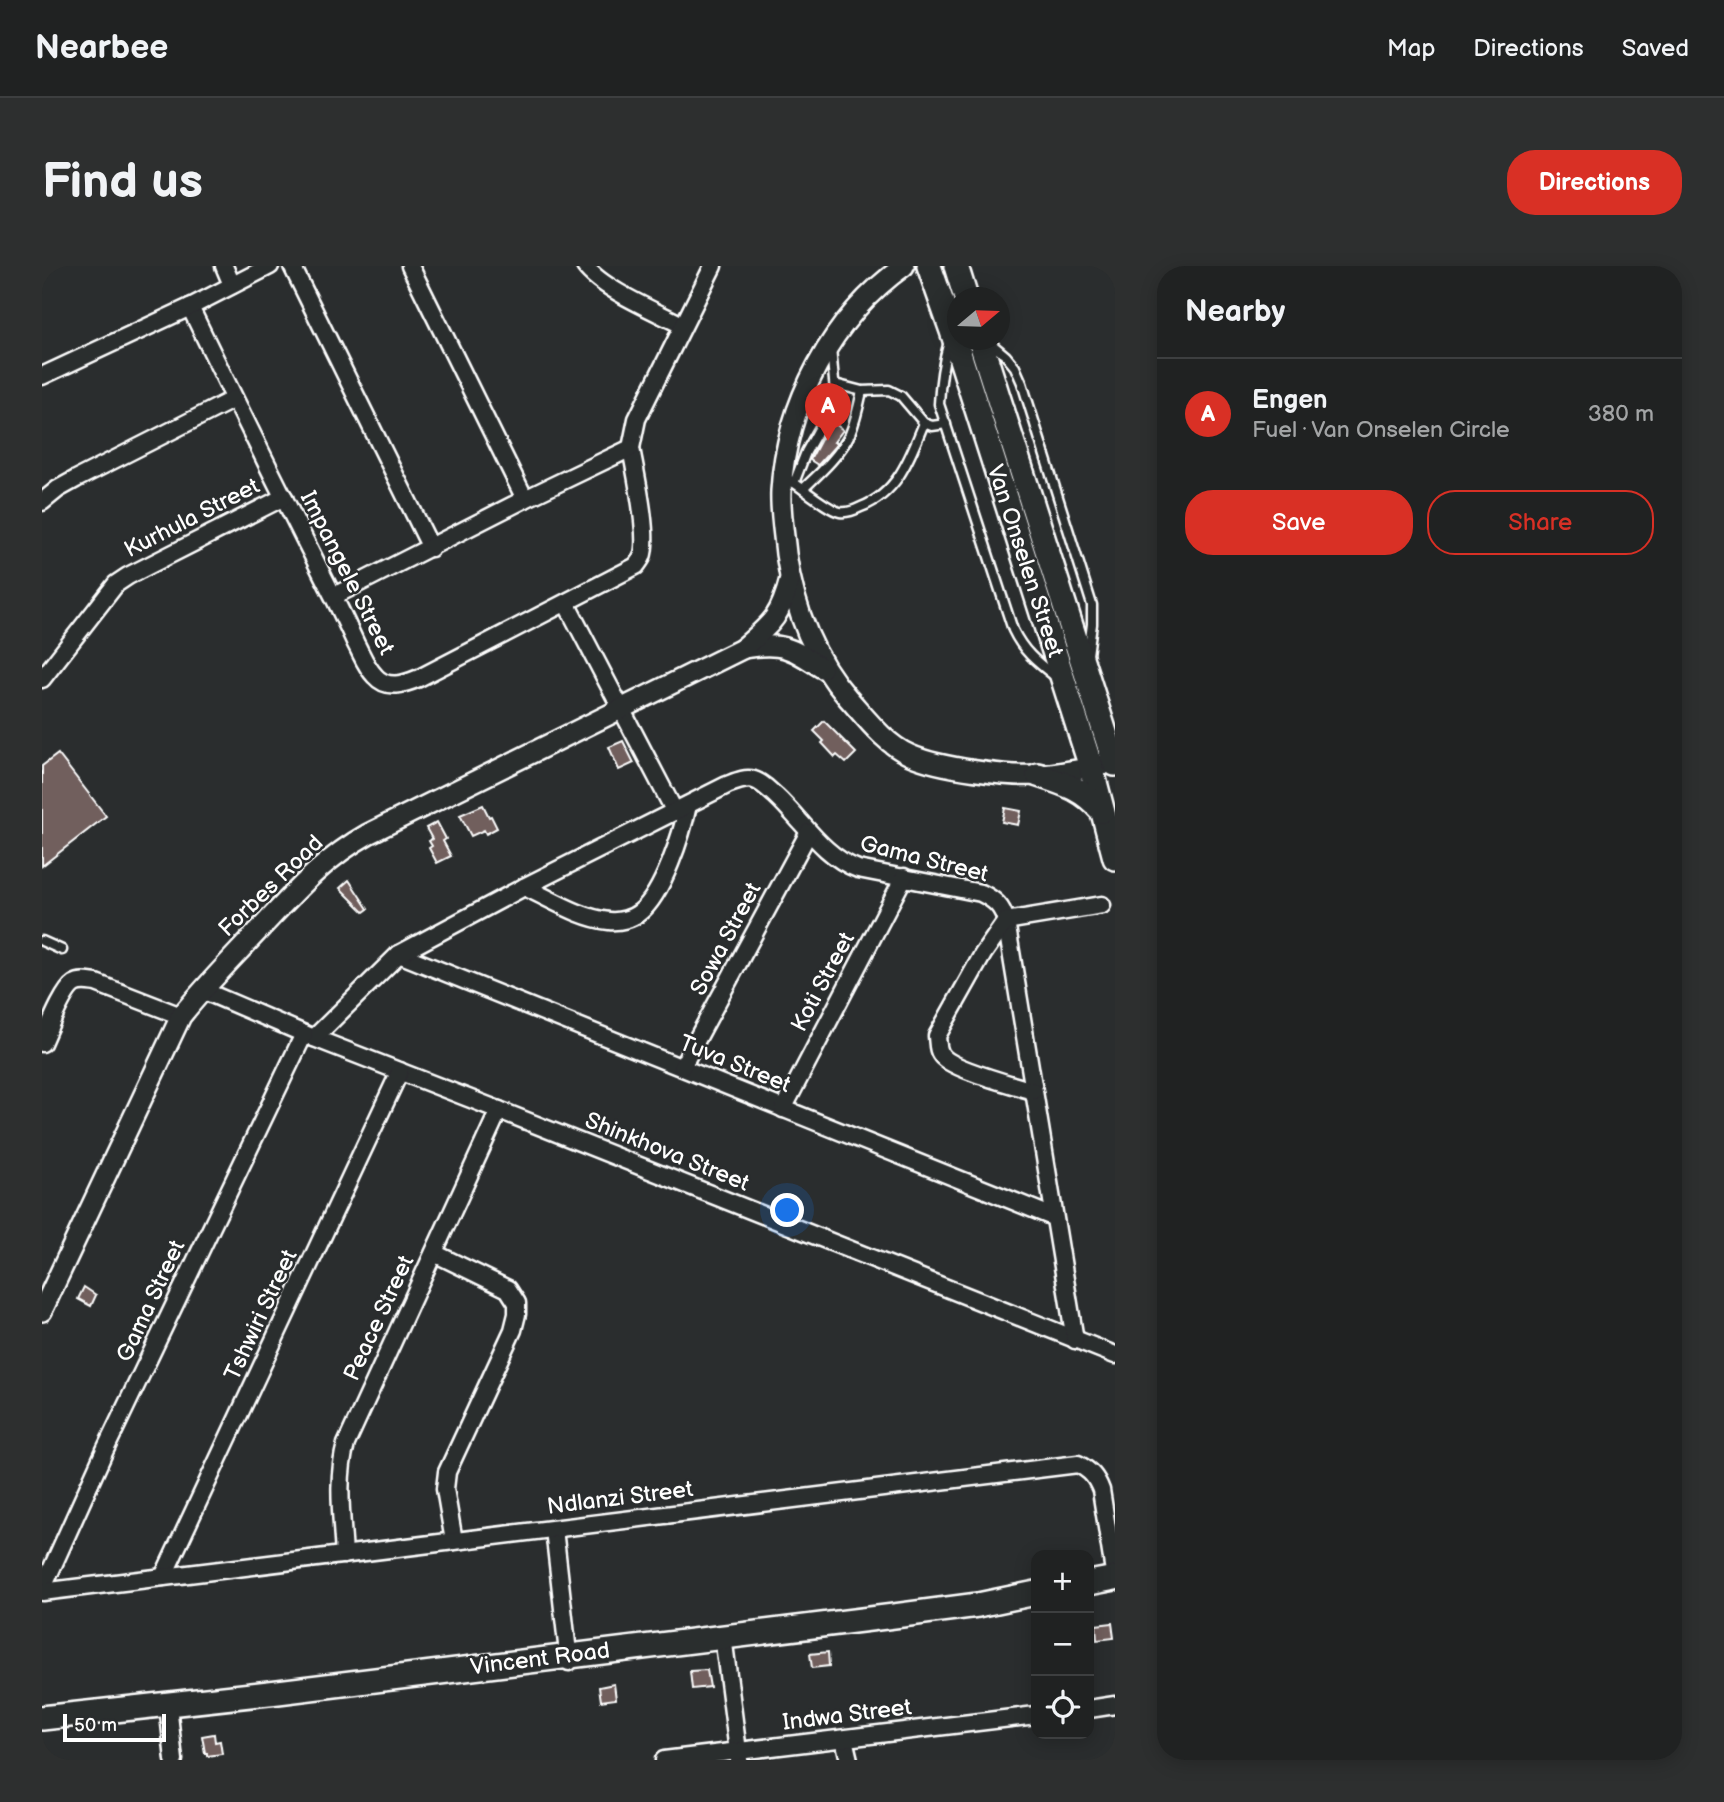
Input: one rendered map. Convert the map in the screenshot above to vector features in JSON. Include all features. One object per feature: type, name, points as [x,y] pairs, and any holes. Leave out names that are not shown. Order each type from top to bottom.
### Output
[{"type":"main road","name":"Van Onselen Street","points":[[929,266],[947,317]]},
{"type":"main road","points":[[956,266],[963,287]]},
{"type":"main road","name":"Van Onselen Street","points":[[958,350],[1091,767],[1115,858]]},
{"type":"main road","name":"Van Onselen Street","points":[[983,350],[1115,763]]},
{"type":"main road","points":[[1038,775],[1072,786],[1084,793],[1104,814]]},
{"type":"main road","points":[[1094,1582],[1115,1578]]},
{"type":"main road","name":"Vincent Road","points":[[724,1640],[978,1605],[1031,1594]]},
{"type":"main road","points":[[1094,1597],[1115,1595]]},
{"type":"main road","name":"Vincent Road","points":[[42,1718],[169,1708],[1031,1606]]},
{"type":"main road","name":"Vincent Road","points":[[42,1730],[169,1708]]},
{"type":"street","points":[[224,266],[232,285]]},
{"type":"street","points":[[42,376],[190,307],[270,266]]},
{"type":"street","points":[[292,266],[431,548]]},
{"type":"street","points":[[410,266],[525,499]]},
{"type":"street","points":[[585,266],[605,284],[682,325]]},
{"type":"street","points":[[334,596],[631,448],[637,419],[713,266]]},
{"type":"street","points":[[904,266],[869,295],[831,342],[809,382],[789,438],[788,479],[781,516],[790,579],[809,640],[844,693],[876,729],[909,755],[936,764],[968,769],[1038,775],[1115,763]]},
{"type":"street","name":"Impangele Street","points":[[190,307],[370,671],[383,683],[406,684],[419,678],[636,566],[642,558],[644,529],[631,448]]},
{"type":"street","points":[[42,502],[76,479],[234,399]]},
{"type":"street","name":"Kurhula Street","points":[[42,679],[116,584],[284,497]]},
{"type":"street","name":"Forbes Road","points":[[42,1311],[181,1016],[202,990],[313,873],[349,845],[742,649],[768,627],[777,615],[790,579]]},
{"type":"street","points":[[524,887],[587,916],[613,921],[627,919],[638,914],[647,905],[678,844],[681,809],[622,709],[566,603]]},
{"type":"street","name":"Forbes Road","points":[[742,649],[765,645],[783,646],[828,672]]},
{"type":"street","name":"Gama Street","points":[[42,1591],[105,1450],[309,1036],[399,954],[524,887],[741,780],[754,780],[765,786],[848,866],[981,893],[997,902],[1004,912],[1075,1340]]},
{"type":"street","name":"Sowa Street","points":[[682,1067],[810,832]]},
{"type":"street","name":"Koti Street","points":[[783,1109],[904,877]]},
{"type":"street","points":[[1033,1091],[977,1074],[949,1062],[941,1056],[937,1036],[983,954],[1006,922],[1102,905]]},
{"type":"street","name":"Tuva Street","points":[[399,954],[1054,1217]]},
{"type":"street","points":[[42,1043],[71,986],[85,981],[181,1016]]},
{"type":"street","name":"Shinkhova Street","points":[[202,990],[309,1036],[1115,1355]]},
{"type":"street","name":"Tshwiri Street","points":[[163,1577],[400,1071]]},
{"type":"street","name":"Peace Street","points":[[344,1555],[341,1461],[346,1444],[499,1110]]},
{"type":"street","points":[[434,1253],[508,1289],[517,1303],[513,1330],[447,1472],[445,1489],[454,1541]]},
{"type":"street","name":"Ndlanzi Street","points":[[42,1591],[1078,1464],[1090,1470],[1101,1490],[1115,1578]]},
{"type":"street","points":[[554,1529],[568,1659]]},
{"type":"street","points":[[724,1640],[738,1755]]},
{"type":"street","points":[[1094,1708],[1115,1705]]},
{"type":"street","points":[[169,1708],[174,1760]]},
{"type":"street","name":"Indwa Street","points":[[664,1760],[738,1755],[1031,1716]]},
{"type":"street","points":[[844,1739],[849,1760]]},
{"type":"lane","points":[[831,342],[835,392],[828,413],[788,479],[841,512],[857,509],[888,491],[904,470],[924,423]]},
{"type":"lane","points":[[947,348],[939,404],[1013,630],[1020,645],[1030,656],[1065,685]]},
{"type":"lane","points":[[999,350],[1015,367],[1022,383],[1092,605],[1085,671]]},
{"type":"lane","points":[[835,384],[862,391],[895,392],[924,423],[932,426],[946,424]]},
{"type":"lane","points":[[803,489],[830,463],[849,435],[862,391]]},
{"type":"lane","points":[[42,941],[62,950]]},
{"type":"building","points":[[831,421],[843,430],[834,442],[837,443],[835,446],[818,465],[810,460]]},
{"type":"building","points":[[824,721],[856,753],[846,763],[837,755],[835,757],[814,731]]},
{"type":"building","points":[[623,741],[634,763],[619,770],[609,747]]},
{"type":"building","points":[[58,754],[106,816],[42,866],[42,766]]},
{"type":"building","points":[[483,805],[497,828],[486,834],[484,830],[471,836],[460,815]]},
{"type":"building","points":[[1005,808],[1021,811],[1018,825],[1002,822]]},
{"type":"building","points":[[437,822],[451,856],[437,863],[429,848],[432,846],[429,841],[432,839],[426,828]]},
{"type":"building","points":[[349,880],[368,909],[364,912],[340,888]]},
{"type":"building","points":[[84,1287],[96,1295],[91,1306],[78,1299]]},
{"type":"building","points":[[1112,1623],[1114,1638],[1097,1640],[1096,1625]]},
{"type":"building","points":[[828,1652],[829,1666],[812,1668],[810,1654]]},
{"type":"building","points":[[707,1670],[710,1687],[692,1689],[690,1671]]},
{"type":"building","points":[[614,1684],[616,1699],[601,1701],[599,1687]]},
{"type":"building","points":[[214,1734],[215,1742],[220,1741],[222,1754],[207,1756],[202,1736]]},
{"type":"place","name":"Engen","points":[[828,441]]}]
